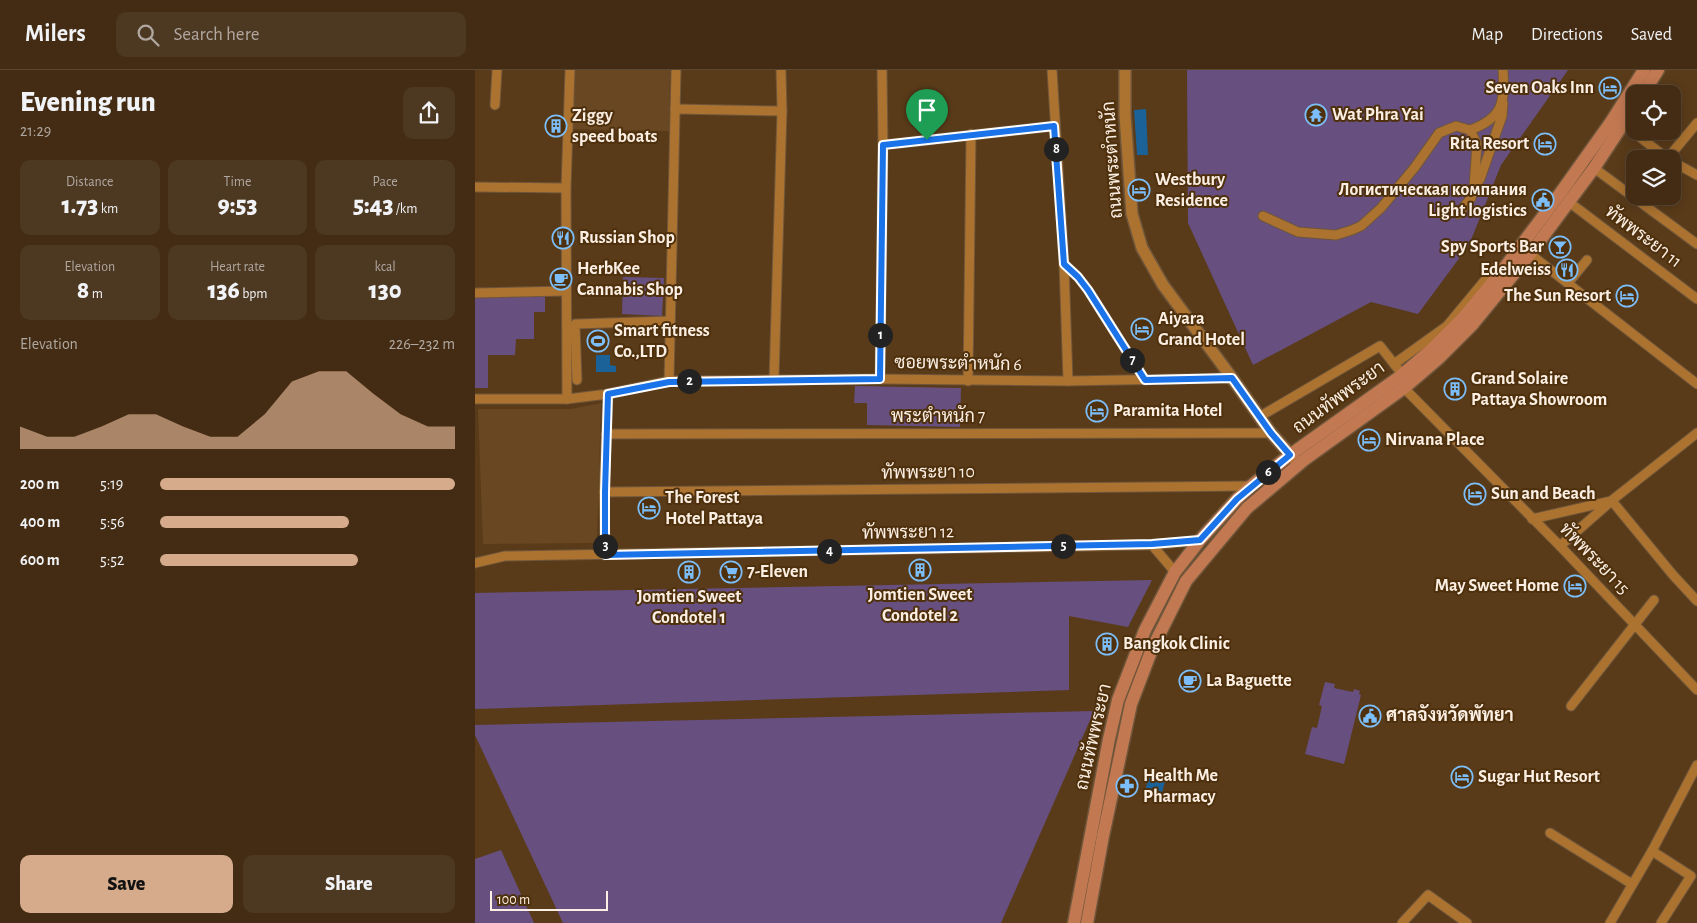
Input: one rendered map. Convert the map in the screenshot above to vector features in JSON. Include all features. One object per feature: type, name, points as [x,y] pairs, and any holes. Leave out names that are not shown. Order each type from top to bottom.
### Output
[{"type":"main road","name":"ถนนทัพพระยา","points":[[1074,923],[1131,704],[1152,649],[1186,581],[1247,508],[1294,460],[1398,369],[1432,349],[1463,317],[1501,272],[1579,168],[1644,70]]},
{"type":"main road","points":[[1649,85],[1658,70]]},
{"type":"main road","name":"ถนนทัพพระยา","points":[[1087,923],[1096,836],[1118,700],[1145,630],[1175,572],[1200,540],[1251,486],[1404,388],[1439,358],[1472,325],[1530,254],[1569,202],[1626,120]]},
{"type":"street","points":[[495,105],[497,70]]},
{"type":"street","points":[[567,398],[566,188],[570,70]]},
{"type":"street","points":[[669,382],[676,70]]},
{"type":"street","points":[[774,379],[782,111],[781,70]]},
{"type":"street","points":[[880,379],[882,70]]},
{"type":"street","points":[[1052,70],[1064,264],[1068,381]]},
{"type":"street","name":"ถนนพระตำหนัก","points":[[1125,70],[1125,115],[1132,214],[1149,264],[1259,417],[1294,460]]},
{"type":"street","points":[[1474,187],[1480,179],[1502,116],[1503,70]]},
{"type":"street","points":[[1263,216],[1299,232],[1336,235],[1361,226],[1381,208],[1439,133],[1457,126],[1470,130],[1484,125],[1495,115],[1503,103]]},
{"type":"street","points":[[675,109],[782,111]]},
{"type":"street","points":[[1674,150],[1697,122]]},
{"type":"street","points":[[1623,124],[1656,150]]},
{"type":"street","points":[[883,145],[1054,126]]},
{"type":"street","points":[[1458,214],[1471,198],[1474,187],[1477,144],[1470,130]]},
{"type":"street","points":[[968,381],[971,134]]},
{"type":"street","points":[[1681,166],[1697,175]]},
{"type":"street","points":[[1594,168],[1697,244]]},
{"type":"street","points":[[475,187],[566,188]]},
{"type":"street","name":"ทัพพระยา 11","points":[[1569,202],[1697,299]]},
{"type":"street","points":[[1530,254],[1697,384]]},
{"type":"street","points":[[1568,283],[1587,260]]},
{"type":"street","points":[[1064,264],[1088,290],[1145,380]]},
{"type":"street","points":[[475,293],[566,291]]},
{"type":"street","points":[[577,380],[575,324],[670,321]]},
{"type":"street","points":[[1259,417],[1381,346],[1398,369]]},
{"type":"street","name":"ซอยพระตำหนัก 6","points":[[475,399],[567,398],[608,394],[669,382],[774,379],[1068,381],[1232,378]]},
{"type":"street","name":"ทัพพระยา 15","points":[[1404,388],[1560,546],[1697,690]]},
{"type":"street","points":[[605,555],[608,394]]},
{"type":"street","name":"พระตำหนัก 7","points":[[606,434],[1271,433]]},
{"type":"street","points":[[1560,546],[1612,501],[1697,433]]},
{"type":"street","name":"ทัพพระยา 10","points":[[605,492],[1251,486]]},
{"type":"street","points":[[1237,499],[1243,501],[1247,508]]},
{"type":"street","points":[[1532,519],[1612,501]]},
{"type":"street","points":[[1612,501],[1697,601]]},
{"type":"street","name":"ทัพพระยา 12","points":[[475,563],[505,556],[1152,544],[1200,540]]},
{"type":"street","points":[[1152,544],[1175,572]]},
{"type":"street","points":[[1571,706],[1654,600]]},
{"type":"street","points":[[1145,630],[1159,636]]},
{"type":"street","points":[[1139,644],[1152,649]]},
{"type":"street","points":[[1610,923],[1652,851],[1697,765]]},
{"type":"street","points":[[1550,833],[1632,884]]},
{"type":"street","points":[[1652,851],[1691,876],[1661,923]]},
{"type":"street","points":[[1402,923],[1428,895],[1467,923]]},
{"type":"shaded area","points":[[572,70],[670,70],[669,131],[571,129]]},
{"type":"shaded area","points":[[1187,70],[1568,70],[1501,165],[1469,245],[1418,314],[1371,302],[1253,365],[1188,223]]},
{"type":"shaded area","points":[[623,277],[664,278],[662,316],[622,314]]},
{"type":"shaded area","points":[[475,297],[545,297],[545,312],[534,312],[534,339],[516,339],[515,355],[488,355],[488,388],[475,388]]},
{"type":"shaded area","points":[[855,386],[961,388],[960,427],[867,425],[867,403],[854,403]]},
{"type":"shaded area","points":[[601,403],[597,543],[483,544],[478,409],[571,409]]},
{"type":"shaded area","points":[[1152,580],[1128,627],[1069,616],[1069,690],[475,709],[475,593]]},
{"type":"shaded area","points":[[1325,682],[1335,684],[1334,688],[1353,692],[1354,689],[1360,691],[1359,694],[1361,695],[1344,764],[1305,754],[1312,727],[1317,728],[1322,706],[1319,705]]},
{"type":"shaded area","points":[[1094,711],[1001,923],[563,923],[475,735],[475,725]]},
{"type":"shaded area","points":[[501,850],[534,923],[475,923],[475,859]]},
{"type":"water","points":[[1146,109],[1148,155],[1137,155],[1134,110]]},
{"type":"water","points":[[596,355],[610,355],[610,365],[616,366],[616,372],[596,372]]},
{"type":"water","points":[[1155,771],[1161,772],[1165,781],[1162,793],[1154,797],[1147,794],[1146,787],[1151,773]]},
{"type":"place","name":"Seven Oaks Inn","points":[[1610,88]]},
{"type":"place","name":"Wat Phra Yai","points":[[1316,115]]},
{"type":"place","name":"Ziggy speed boats","points":[[556,126]]},
{"type":"place","name":"Rita Resort","points":[[1545,144]]},
{"type":"place","name":"Westbury Residence","points":[[1139,190]]},
{"type":"place","name":"Логистическая компания Light logistics","points":[[1543,200]]},
{"type":"place","name":"Russian Shop","points":[[563,238]]},
{"type":"place","name":"Spy Sports Bar","points":[[1560,247]]},
{"type":"place","name":"Edelweiss","points":[[1567,270]]},
{"type":"place","name":"HerbKee Cannabis Shop","points":[[561,279]]},
{"type":"place","name":"The Sun Resort","points":[[1627,296]]},
{"type":"place","name":"Aiyara Grand Hotel","points":[[1142,329]]},
{"type":"place","name":"Smart fitness Co.,LTD","points":[[598,341]]},
{"type":"place","name":"Grand Solaire Pattaya Showroom","points":[[1455,389]]},
{"type":"place","name":"Paramita Hotel","points":[[1097,411]]},
{"type":"place","name":"Nirvana Place","points":[[1369,440]]},
{"type":"place","name":"Sun and Beach","points":[[1475,494]]},
{"type":"place","name":"The Forest Hotel Pattaya","points":[[649,508]]},
{"type":"place","name":"Jomtien Sweet Condotel 2","points":[[920,570]]},
{"type":"place","name":"Jomtien Sweet Condotel 1","points":[[689,572]]},
{"type":"place","name":"7-Eleven","points":[[731,572]]},
{"type":"place","name":"May Sweet Home","points":[[1575,586]]},
{"type":"place","name":"Bangkok Clinic","points":[[1107,644]]},
{"type":"place","name":"La Baguette","points":[[1190,681]]},
{"type":"place","name":"ศาลจังหวัดพัทยา","points":[[1370,716]]},
{"type":"place","name":"Sugar Hut Resort","points":[[1462,777]]},
{"type":"place","name":"Health Me Pharmacy","points":[[1127,786]]},
{"type":"route","points":[[1054,126],[1064,264],[1072,270],[1088,290],[1145,380],[1232,378],[1271,433],[1290,455],[1237,499],[1200,540],[1152,544],[605,555],[608,394],[669,382],[774,379],[880,379],[883,145],[927,140],[1054,126]]}]
